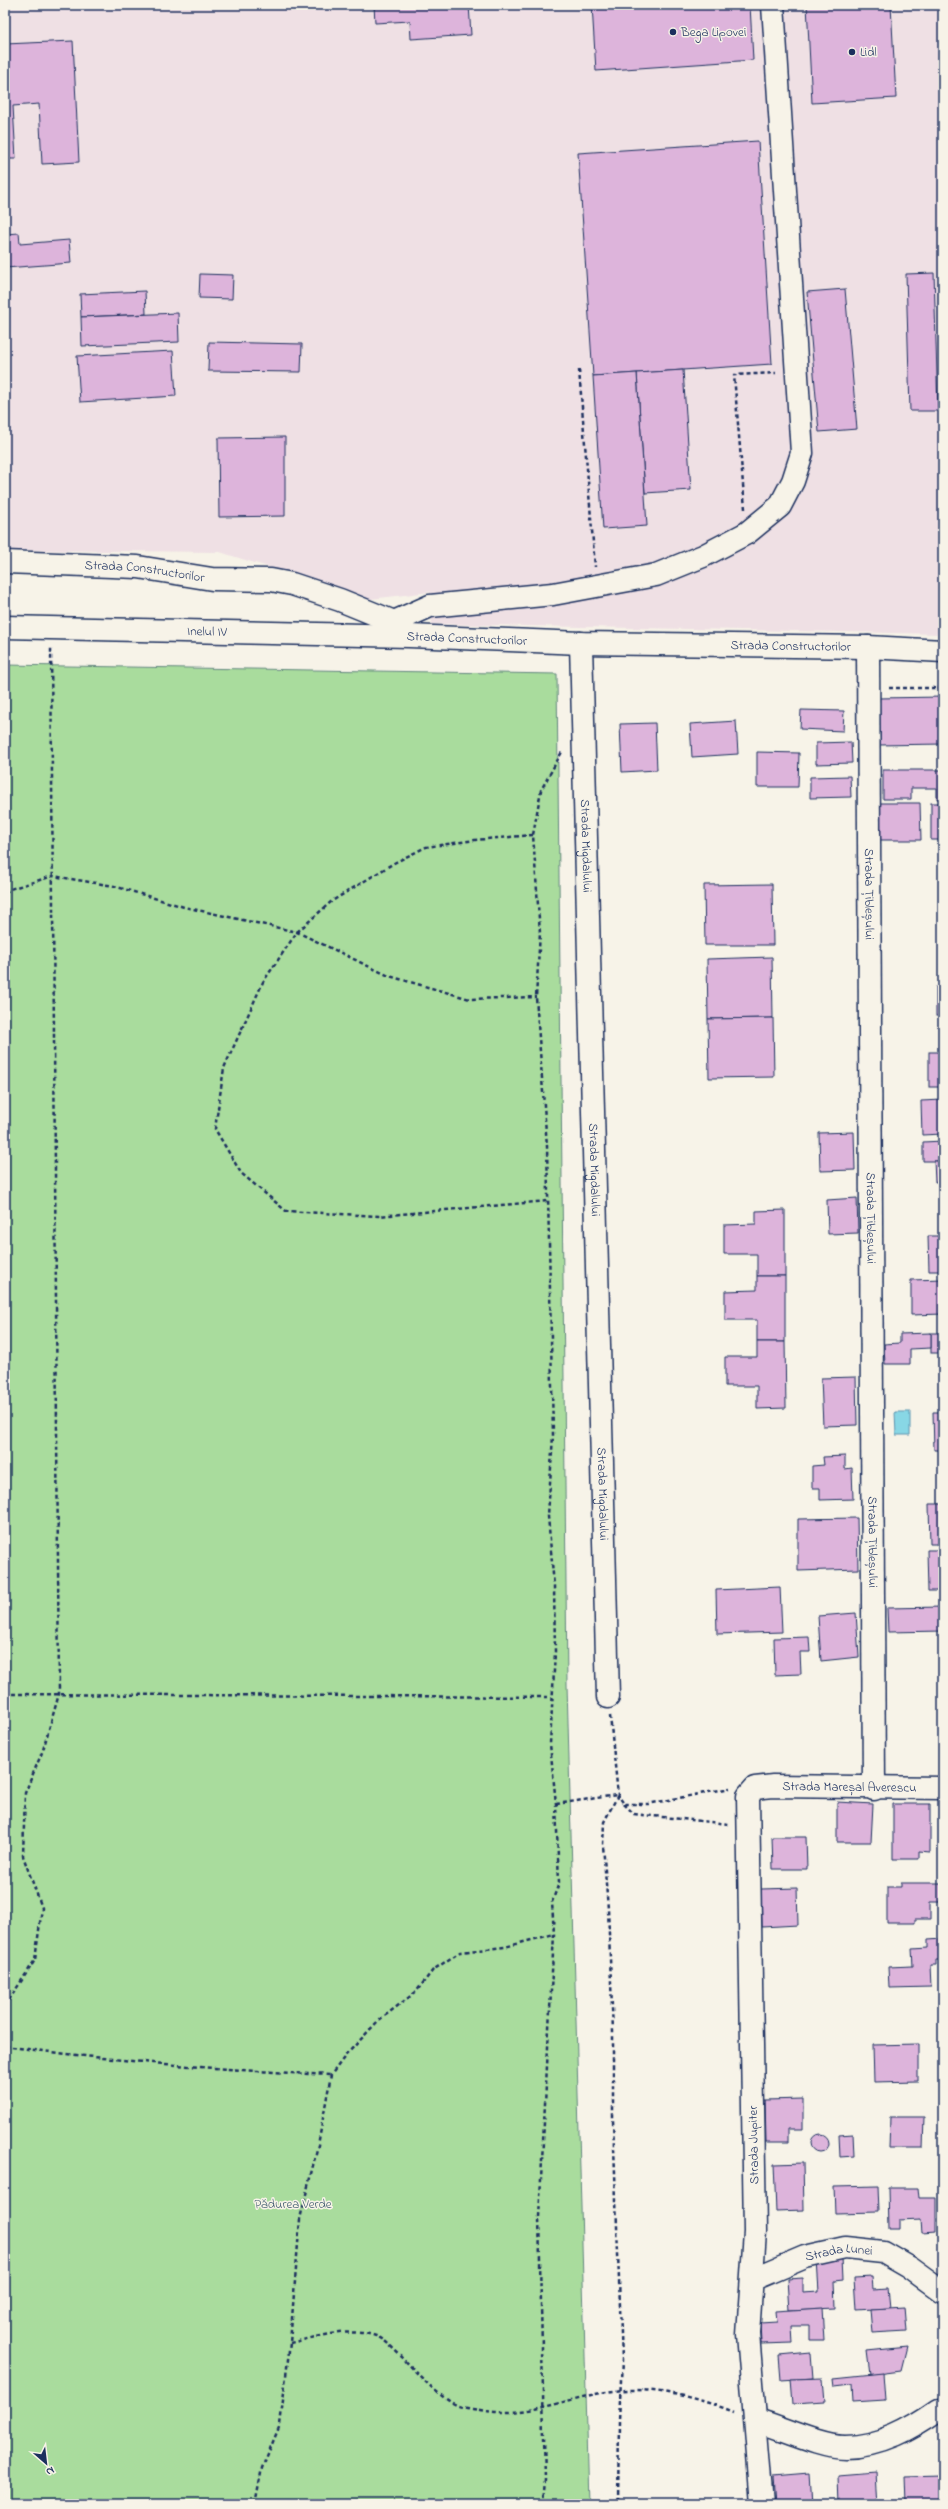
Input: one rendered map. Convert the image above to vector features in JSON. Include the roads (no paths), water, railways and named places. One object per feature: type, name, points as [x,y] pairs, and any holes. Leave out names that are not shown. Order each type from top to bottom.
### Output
[{"type":"street","points":[[402,629],[430,606],[553,594],[656,575],[703,556],[747,534],[780,506],[793,481],[802,453],[798,372],[773,5]]},
{"type":"street","name":"Strada Constructorilor","points":[[5,562],[138,567],[212,579],[271,580],[292,584],[340,600],[402,629],[581,643],[868,647],[943,651]]},
{"type":"street","name":"Inelul IV","points":[[5,627],[402,629]]},
{"type":"street","name":"Strada Migdalului","points":[[581,643],[608,1697]]},
{"type":"street","name":"Strada Țibleșului","points":[[868,647],[874,1789]]},
{"type":"street","name":"Strada Mareșal Averescu","points":[[755,1788],[943,1788]]},
{"type":"street","name":"Strada Jupiter","points":[[755,1788],[748,1796],[755,2231],[753,2279],[748,2334],[749,2373],[757,2421],[762,2504]]},
{"type":"street","name":"Strada Lunei","points":[[753,2279],[805,2257],[845,2248],[883,2252],[909,2266],[943,2292]]},
{"type":"street","points":[[757,2421],[818,2441],[845,2447],[885,2440],[917,2425],[942,2408]]},
{"type":"water","points":[[895,1412],[910,1412],[910,1435],[896,1435]]},
{"type":"place","name":"Bega Lipovei","points":[[673,32]]},
{"type":"place","name":"Lidl","points":[[852,52]]},
{"type":"park label","name":"Pădurea Verde","points":[[293,2204]]}]
